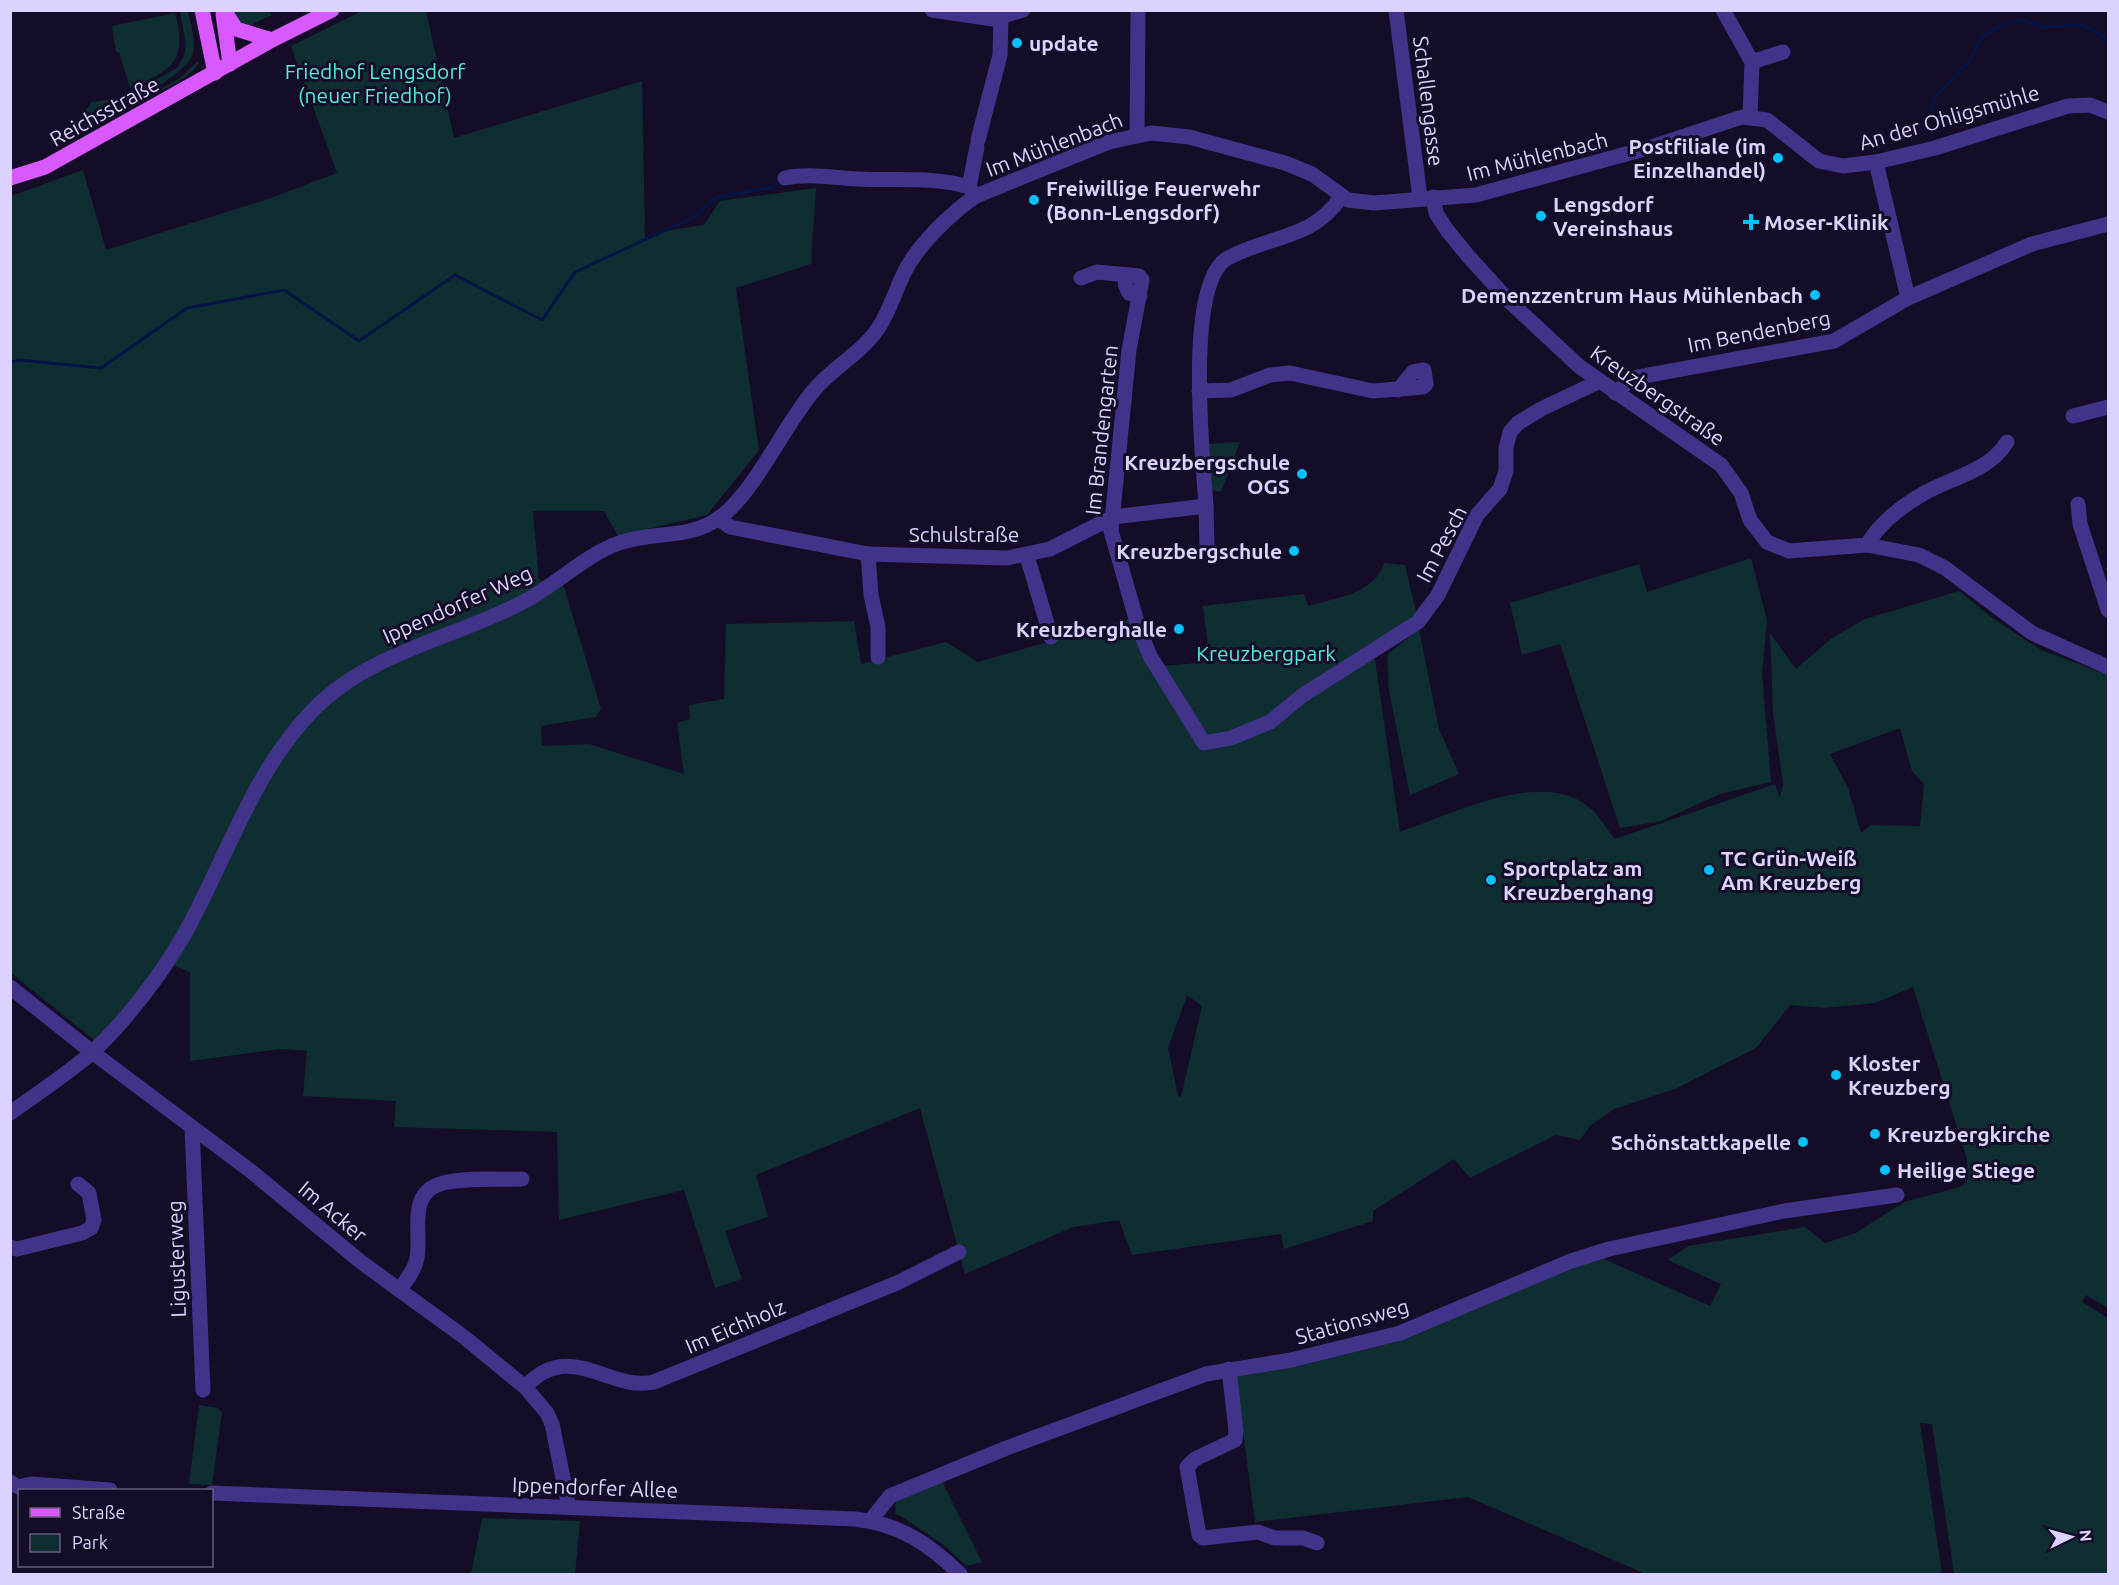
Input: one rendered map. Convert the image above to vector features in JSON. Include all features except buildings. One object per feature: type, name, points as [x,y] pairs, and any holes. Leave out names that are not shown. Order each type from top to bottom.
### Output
[{"type":"main road","points":[[202,10],[215,73]]},
{"type":"main road","points":[[223,10],[229,22],[243,33],[272,40]]},
{"type":"main road","points":[[223,10],[230,64]]},
{"type":"main road","name":"Reichsstraße","points":[[10,178],[45,167],[272,40],[332,10]]},
{"type":"street","points":[[932,10],[977,19],[1000,18],[1023,10]]},
{"type":"street","points":[[1137,134],[1138,10]]},
{"type":"street","name":"Schallengasse","points":[[1396,10],[1426,197]]},
{"type":"street","points":[[1723,10],[1752,62],[1750,116]]},
{"type":"street","points":[[973,191],[978,144],[1000,55],[1000,18]]},
{"type":"street","points":[[1752,62],[1783,52]]},
{"type":"street","name":"An der Ohligsmühle","points":[[1750,116],[1773,124],[1819,161],[1843,166],[1876,162],[1935,148],[2068,106],[2090,105],[2109,112]]},
{"type":"street","name":"Im Mühlenbach","points":[[785,178],[799,175],[925,180],[973,191],[1109,142],[1137,134],[1172,134],[1285,162],[1312,174],[1341,197],[1354,202],[1374,203],[1426,197],[1476,195],[1648,148],[1734,118],[1750,116]]},
{"type":"street","points":[[1876,162],[1908,298]]},
{"type":"street","name":"Ippendorfer Weg","points":[[10,1113],[92,1052],[129,1011],[167,961],[182,938],[273,762],[293,733],[323,700],[379,663],[525,601],[614,545],[634,539],[693,531],[719,519],[736,501],[814,390],[868,342],[882,322],[916,253],[965,203],[973,191]]},
{"type":"street","points":[[1207,548],[1199,391],[1200,330],[1214,272],[1220,264],[1250,248],[1317,224],[1333,210],[1341,197]]},
{"type":"street","name":"Kreuzbergstraße","points":[[1426,197],[1447,231],[1510,302],[1598,382],[1721,465],[1738,486],[1750,520],[1767,542],[1790,551],[1803,552],[1867,545],[1919,555],[1945,568],[2032,633],[2107,664]]},
{"type":"street","name":"Im Bendenberg","points":[[1615,393],[1632,378],[1834,341],[1908,298],[2032,244],[2109,224]]},
{"type":"street","name":"Im Brandengarten","points":[[1081,278],[1097,272],[1139,276],[1142,280],[1129,350],[1111,531],[1139,629],[1150,657],[1204,743],[1231,738],[1270,722],[1303,695],[1377,649]]},
{"type":"street","points":[[1199,391],[1231,390],[1270,375],[1290,373],[1372,391],[1398,390]]},
{"type":"street","name":"Im Pesch","points":[[1377,649],[1418,622],[1438,595],[1477,515],[1495,496],[1504,481],[1507,439],[1514,427],[1541,409],[1598,382]]},
{"type":"street","points":[[2073,416],[2109,407]]},
{"type":"street","points":[[1867,545],[1875,532],[1920,495],[1973,471],[2002,450],[2007,442]]},
{"type":"street","points":[[2078,504],[2080,524],[2109,610]]},
{"type":"street","name":"Schulstraße","points":[[719,519],[730,527],[868,554],[1007,558],[1027,556],[1058,546],[1113,517],[1206,506]]},
{"type":"street","points":[[868,554],[870,595],[879,638],[878,657]]},
{"type":"street","points":[[1027,556],[1051,637]]},
{"type":"street","name":"Im Acker","points":[[10,987],[92,1052],[252,1172],[525,1387],[539,1402],[552,1424],[568,1507]]},
{"type":"street","name":"Ligusterweg","points":[[192,1127],[203,1390]]},
{"type":"street","points":[[399,1290],[417,1259],[417,1213],[421,1199],[430,1190],[451,1181],[522,1179]]},
{"type":"street","points":[[10,1247],[17,1249],[62,1239],[91,1228],[94,1216],[89,1193],[78,1184]]},
{"type":"street","name":"Stationsweg","points":[[871,1520],[890,1496],[1004,1449],[1196,1377],[1229,1369],[1291,1360],[1400,1333],[1572,1261],[1610,1249],[1774,1213],[1897,1195]]},
{"type":"street","name":"Im Eichholz","points":[[525,1387],[544,1372],[571,1365],[637,1384],[662,1380],[897,1282],[959,1252]]},
{"type":"street","points":[[1229,1369],[1236,1431],[1234,1440],[1195,1459],[1187,1467],[1199,1535],[1207,1538],[1258,1532],[1275,1538],[1303,1538],[1317,1542]]},
{"type":"street","points":[[13,1488],[31,1484],[87,1489]]},
{"type":"street","name":"Ippendorfer Allee","points":[[213,1493],[871,1520],[916,1537],[960,1575]]},
{"type":"green space","points":[[180,11],[188,11],[194,39],[192,56],[187,64],[142,97],[106,118],[81,129],[82,115],[92,102],[123,98],[177,68],[184,56],[186,45]]},
{"type":"green space","points":[[230,11],[268,11],[272,15],[246,27]]},
{"type":"green space","name":"Friedhof Lengsdorf (neuer Friedhof)","points":[[362,11],[426,11],[454,138],[642,81],[645,238],[671,230],[704,225],[720,201],[816,188],[811,264],[736,288],[759,450],[707,515],[618,536],[604,511],[533,511],[539,580],[563,584],[601,709],[596,717],[541,726],[542,746],[589,744],[684,774],[677,723],[690,719],[689,705],[724,699],[726,624],[854,621],[861,664],[946,642],[978,662],[1131,618],[1201,747],[1233,740],[1370,657],[1375,660],[1400,832],[1498,798],[1525,793],[1550,792],[1573,797],[1592,810],[1615,839],[1775,784],[1780,798],[1783,784],[1773,713],[1770,633],[1796,669],[1832,638],[1865,619],[1959,591],[1991,617],[2041,650],[2108,675],[2108,1308],[2086,1295],[2082,1302],[2108,1318],[2108,1574],[1954,1574],[1932,1424],[1920,1423],[1942,1574],[1646,1574],[1468,1497],[1255,1522],[1235,1372],[1296,1365],[1597,1256],[1710,1306],[1721,1284],[1668,1260],[1688,1246],[1805,1227],[1825,1243],[1856,1233],[1904,1202],[1960,1187],[1967,1182],[1967,1159],[1913,987],[1875,1003],[1825,1008],[1790,1005],[1756,1048],[1677,1088],[1614,1109],[1590,1126],[1580,1140],[1556,1135],[1470,1178],[1454,1159],[1373,1211],[1373,1221],[1284,1249],[1281,1234],[1132,1255],[1119,1220],[1073,1227],[965,1274],[920,1108],[756,1175],[768,1217],[725,1231],[742,1279],[715,1288],[684,1190],[559,1220],[557,1132],[394,1127],[396,1101],[303,1096],[307,1051],[280,1049],[190,1061],[190,972],[173,965],[104,1048],[11,973],[11,196],[83,170],[106,250],[268,199],[337,173],[291,46]],"holes":[[[1900,728],[1912,771],[1924,784],[1920,826],[1871,825],[1861,833],[1848,788],[1830,754]],[[1187,995],[1202,1006],[1181,1097],[1178,1096],[1168,1048]]]},
{"type":"green space","points":[[175,13],[179,29],[179,43],[178,53],[173,62],[157,76],[130,88],[119,52],[116,52],[112,26]]},
{"type":"green space","points":[[197,62],[200,62],[191,73],[179,81],[85,133],[180,78]]},
{"type":"green space","points":[[1240,442],[1221,492],[1211,490],[1208,444]]},
{"type":"green space","points":[[1751,558],[1767,621],[1762,673],[1771,782],[1720,794],[1661,821],[1620,828],[1560,644],[1522,655],[1510,603],[1639,564],[1647,592]]},
{"type":"green space","name":"Kreuzbergpark","points":[[1384,563],[1405,565],[1417,616],[1269,719],[1206,740],[1161,666],[1210,662],[1203,606],[1304,594],[1308,606],[1342,597],[1363,588],[1372,582]]},
{"type":"green space","points":[[1419,629],[1439,729],[1459,774],[1410,795],[1389,691],[1387,655]]},
{"type":"green space","points":[[199,1405],[218,1408],[222,1413],[212,1485],[189,1484]]},
{"type":"green space","points":[[941,1479],[982,1562],[966,1566],[945,1546],[895,1514],[896,1501]]},
{"type":"green space","points":[[482,1518],[580,1521],[575,1574],[471,1574]]},
{"type":"waterway","points":[[1913,140],[1927,120],[1937,95],[1971,59],[1980,40],[1993,29],[2022,19],[2043,27],[2081,25],[2094,30],[2108,41]]},
{"type":"waterway","points":[[784,172],[797,169]]},
{"type":"waterway","points":[[10,363],[19,360],[101,368],[187,308],[284,290],[359,341],[455,275],[542,320],[575,272],[692,218],[718,197],[773,187],[781,182]]},
{"type":"place","name":"update","points":[[1017,43]]},
{"type":"place","name":"Postfiliale (im Einzelhandel)","points":[[1778,158]]},
{"type":"place","name":"Freiwillige Feuerwehr (Bonn-Lengsdorf)","points":[[1034,200]]},
{"type":"place","name":"Lengsdorf Vereinshaus","points":[[1541,216]]},
{"type":"place","name":"Moser-Klinik","points":[[1751,222]]},
{"type":"place","name":"Demenzzentrum Haus Mühlenbach","points":[[1815,295]]},
{"type":"place","name":"Kreuzbergschule OGS","points":[[1302,474]]},
{"type":"place","name":"Kreuzbergschule","points":[[1294,551]]},
{"type":"place","name":"Kreuzberghalle","points":[[1179,629]]},
{"type":"place","name":"TC Grün-Weiß Am Kreuzberg","points":[[1709,870]]},
{"type":"place","name":"Sportplatz am Kreuzberghang","points":[[1491,880]]},
{"type":"place","name":"Kloster Kreuzberg","points":[[1836,1075]]},
{"type":"place","name":"Kreuzbergkirche","points":[[1875,1134]]},
{"type":"place","name":"Schönstattkapelle","points":[[1803,1142]]},
{"type":"place","name":"Heilige Stiege","points":[[1885,1170]]}]
